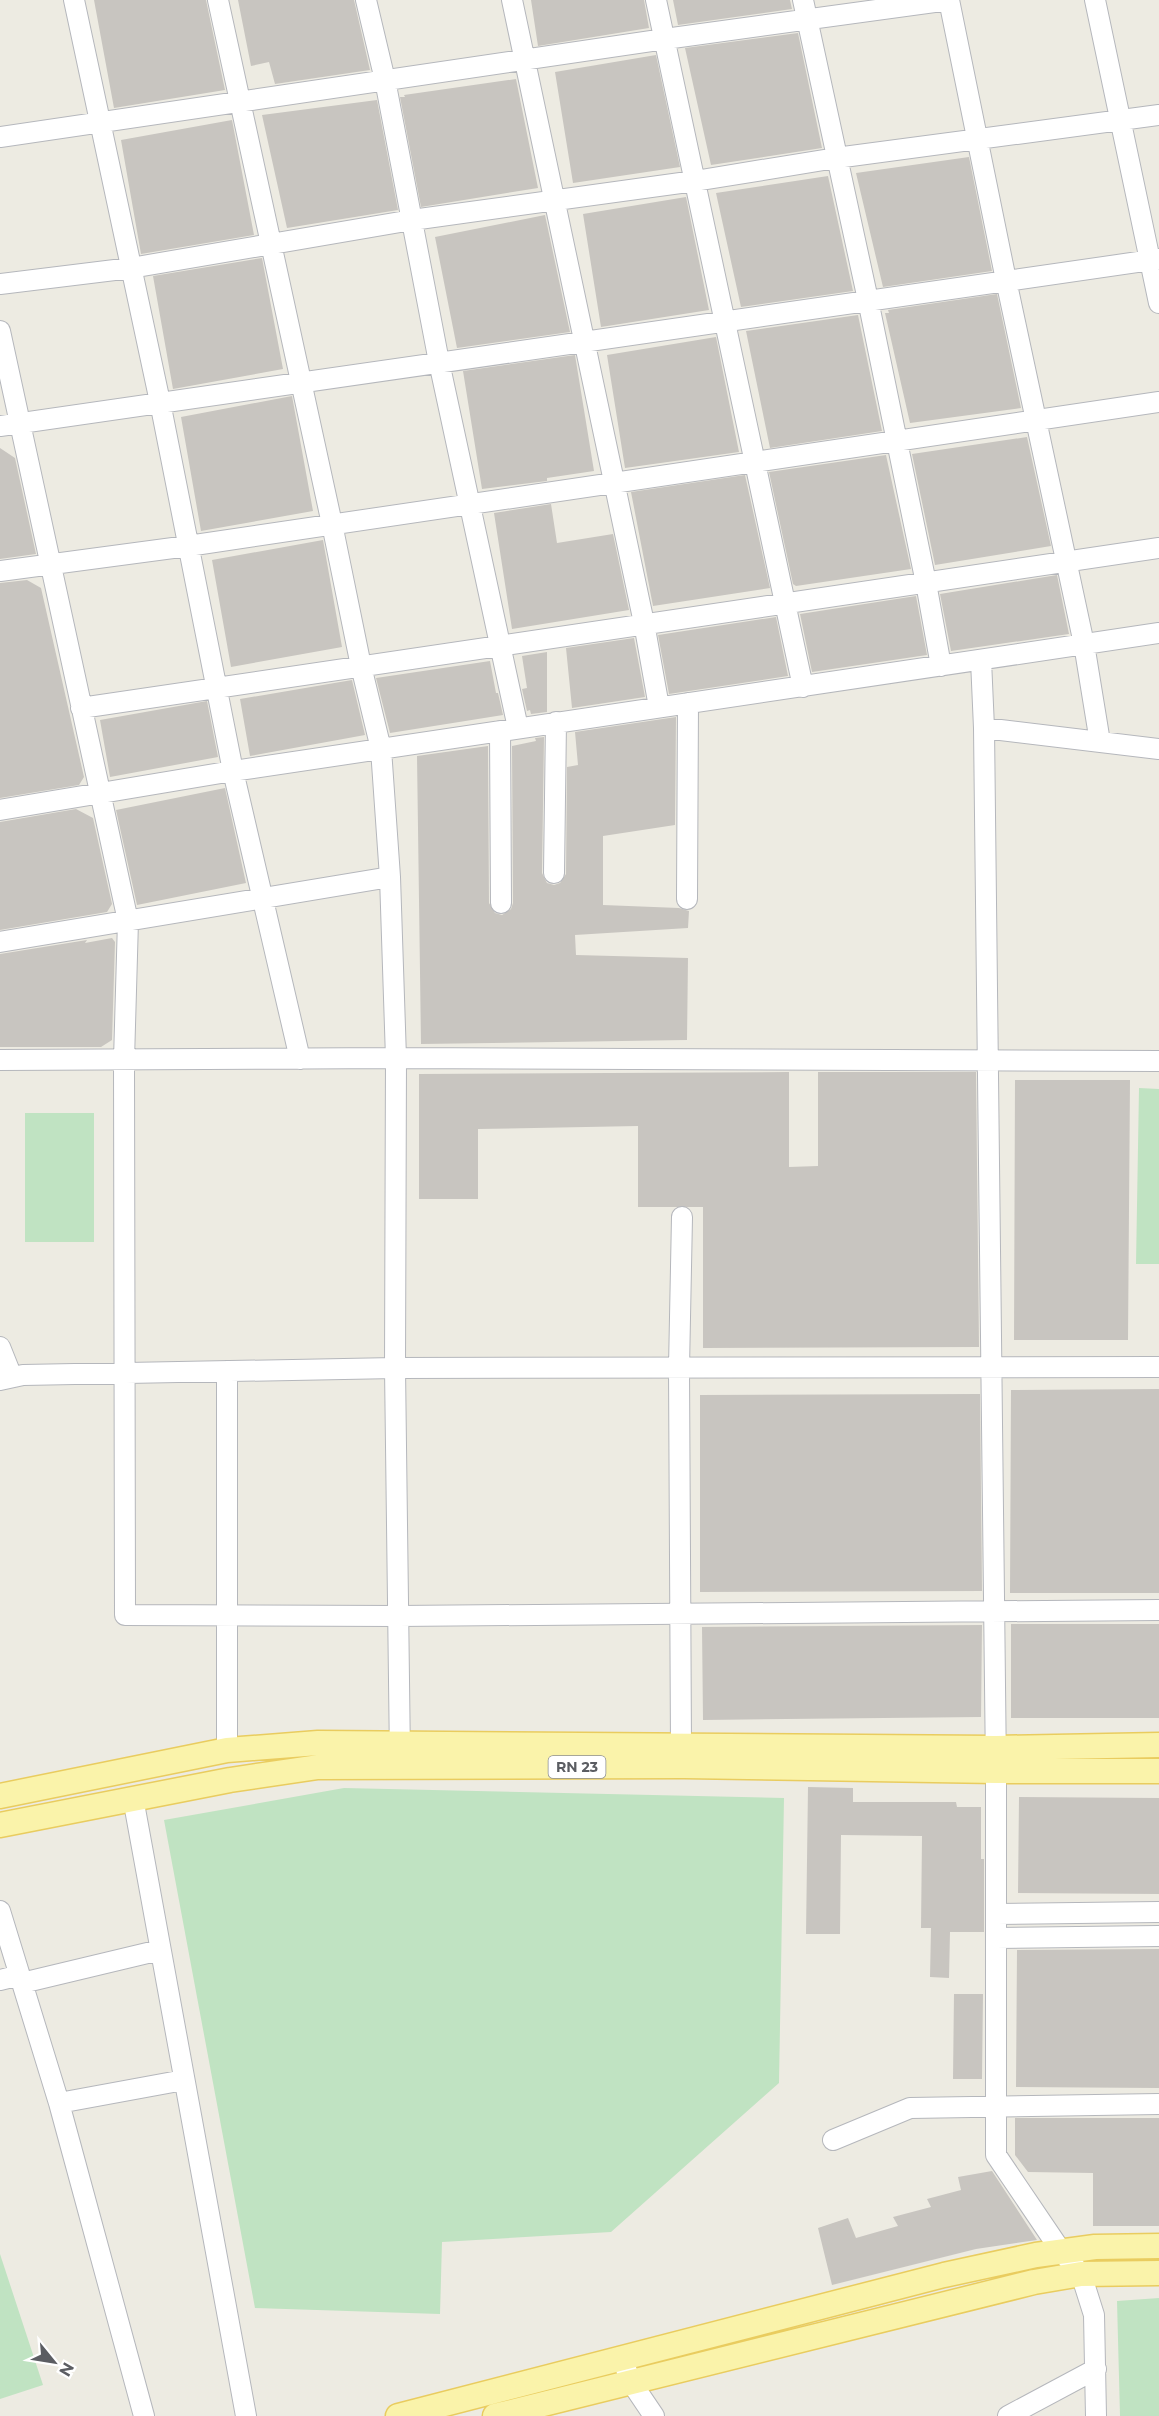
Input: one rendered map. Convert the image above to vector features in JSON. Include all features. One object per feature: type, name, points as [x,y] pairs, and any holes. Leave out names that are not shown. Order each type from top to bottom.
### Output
[{"type":"main road","name":"RN 23","points":[[0,1796],[227,1750],[318,1743],[400,1755],[684,1766],[996,1760],[1159,1745]]},
{"type":"main road","name":"RN 23","points":[[0,1826],[133,1798],[400,1755],[681,1746],[996,1760],[1159,1771]]},
{"type":"main road","points":[[398,2416],[944,2275],[1061,2251],[1095,2247],[1159,2246]]},
{"type":"main road","points":[[495,2416],[549,2409],[631,2382],[1022,2285],[1082,2274],[1159,2273]]},
{"type":"street","points":[[74,0],[160,402],[233,771],[300,1059]]},
{"type":"street","points":[[218,0],[332,524],[360,666],[381,749],[390,876],[396,1058],[395,1368],[400,1755]]},
{"type":"street","points":[[366,0],[385,80],[439,362],[500,644],[509,730],[501,903]]},
{"type":"street","points":[[512,0],[644,623],[659,707]]},
{"type":"street","points":[[656,0],[803,687]]},
{"type":"street","points":[[803,0],[868,300],[926,583],[940,666]]},
{"type":"street","points":[[0,137],[665,39],[949,0],[1084,644],[1101,742]]},
{"type":"street","points":[[1095,0],[1154,259],[1159,303]]},
{"type":"street","points":[[0,284],[131,268],[412,220],[695,181],[836,158],[978,141],[1159,115]]},
{"type":"street","points":[[0,426],[1154,259]]},
{"type":"street","points":[[0,331],[128,921],[124,1060],[125,1615],[398,1616],[1159,1610]]},
{"type":"street","points":[[0,571],[188,546],[470,502],[1159,402]]},
{"type":"street","points":[[81,708],[1159,548]]},
{"type":"street","points":[[0,810],[233,771],[1159,633]]},
{"type":"street","points":[[981,660],[984,728],[986,1061],[996,1760],[998,2107],[996,2155],[1061,2251],[1082,2274],[1094,2315],[1096,2416]]},
{"type":"street","points":[[687,899],[688,703]]},
{"type":"street","points":[[554,873],[556,722]]},
{"type":"street","points":[[984,728],[1159,749]]},
{"type":"street","points":[[0,942],[390,876]]},
{"type":"street","points":[[0,1060],[396,1058],[1159,1061]]},
{"type":"street","points":[[681,1746],[682,1614],[678,1368],[682,1217]]},
{"type":"street","points":[[0,1347],[6,1378],[23,1375],[395,1368],[1159,1367]]},
{"type":"street","points":[[227,1371],[227,1750]]},
{"type":"street","points":[[133,1798],[246,2416]]},
{"type":"street","points":[[0,1911],[59,2103],[144,2416]]},
{"type":"street","points":[[996,1914],[1159,1912]]},
{"type":"street","points":[[996,1938],[1159,1936]]},
{"type":"street","points":[[0,1980],[21,1979],[160,1950]]},
{"type":"street","points":[[59,2103],[184,2080]]},
{"type":"street","points":[[833,2140],[910,2108],[1159,2104]]},
{"type":"street","points":[[622,2358],[631,2382],[654,2416]]},
{"type":"street","points":[[1008,2416],[1096,2369]]},
{"type":"street","points":[[546,2378],[549,2409]]},
{"type":"green space","points":[[1139,1088],[1159,1089],[1159,1264],[1136,1264]]},
{"type":"green space","points":[[25,1113],[94,1113],[94,1242],[25,1242]]},
{"type":"green space","points":[[344,1788],[784,1798],[779,2083],[611,2232],[442,2242],[440,2314],[255,2308],[164,1820]]},
{"type":"green space","points":[[0,2254],[43,2385],[0,2399]]},
{"type":"green space","points":[[1159,2298],[1159,2416],[1120,2416],[1117,2301]]},
{"type":"building","points":[[94,0],[206,0],[225,90],[114,108]]},
{"type":"building","points":[[238,0],[354,0],[370,70],[275,84],[269,62],[251,66]]},
{"type":"building","points":[[531,0],[644,0],[649,28],[538,46]]},
{"type":"building","points":[[673,0],[790,0],[792,9],[678,25]]},
{"type":"building","points":[[798,33],[822,148],[711,165],[685,48]]},
{"type":"building","points":[[656,55],[680,167],[573,183],[555,72]]},
{"type":"building","points":[[516,79],[538,188],[421,207],[400,97]]},
{"type":"building","points":[[377,100],[398,210],[287,228],[262,115]]},
{"type":"building","points":[[232,120],[254,235],[141,254],[121,140]]},
{"type":"building","points":[[969,157],[992,271],[883,287],[856,173]]},
{"type":"building","points":[[828,176],[853,291],[741,307],[716,193]]},
{"type":"building","points":[[686,197],[709,310],[601,327],[583,214]]},
{"type":"building","points":[[545,215],[570,332],[457,348],[435,237]]},
{"type":"building","points":[[262,258],[283,369],[173,389],[153,276]]},
{"type":"building","points":[[997,294],[1021,408],[910,423],[885,313],[889,313],[888,310]]},
{"type":"building","points":[[858,315],[882,431],[770,448],[746,331]]},
{"type":"building","points":[[716,337],[739,452],[625,468],[607,355]]},
{"type":"building","points":[[575,355],[594,471],[547,478],[547,481],[482,489],[463,371]]},
{"type":"building","points":[[292,396],[313,511],[201,531],[181,417]]},
{"type":"building","points":[[1027,437],[1051,546],[935,565],[912,454]]},
{"type":"building","points":[[0,448],[15,458],[36,554],[0,559]]},
{"type":"building","points":[[886,455],[911,569],[796,586],[793,584],[769,472]]},
{"type":"building","points":[[745,475],[770,588],[653,606],[631,492]]},
{"type":"building","points":[[551,504],[557,543],[613,534],[629,610],[512,629],[494,513]]},
{"type":"building","points":[[323,540],[342,647],[231,667],[212,560]]},
{"type":"building","points":[[1057,575],[1069,634],[951,651],[940,594]]},
{"type":"building","points":[[27,580],[41,588],[84,777],[79,785],[0,798],[0,583]]},
{"type":"building","points":[[916,596],[927,655],[812,672],[800,614]]},
{"type":"building","points":[[776,617],[788,676],[669,694],[658,635]]},
{"type":"building","points":[[634,638],[645,697],[572,708],[566,648]]},
{"type":"building","points":[[547,652],[547,712],[531,714],[530,710],[527,711],[522,689],[527,688],[522,656]]},
{"type":"building","points":[[490,661],[503,715],[390,733],[376,678]]},
{"type":"building","points":[[352,680],[365,735],[250,756],[240,699]]},
{"type":"building","points":[[207,701],[218,757],[110,777],[100,720]]},
{"type":"building","points":[[676,717],[675,825],[603,836],[603,905],[679,908],[689,911],[688,928],[575,935],[576,955],[688,958],[687,1040],[421,1044],[417,756],[488,746],[489,903],[495,913],[502,915],[511,909],[513,903],[512,746],[544,737],[542,873],[547,883],[554,885],[560,883],[566,874],[567,767],[578,765],[575,732]]},
{"type":"building","points":[[225,788],[246,883],[137,905],[116,810]]},
{"type":"building","points":[[76,809],[93,818],[112,904],[107,912],[0,930],[0,822]]},
{"type":"building","points":[[112,938],[115,942],[112,1040],[101,1047],[0,1047],[0,954]]},
{"type":"building","points":[[789,1072],[789,1167],[818,1166],[818,1072],[976,1072],[979,1347],[703,1348],[703,1207],[638,1207],[638,1126],[478,1129],[478,1199],[419,1199],[419,1074]]},
{"type":"building","points":[[1015,1080],[1130,1080],[1128,1340],[1014,1340]]},
{"type":"building","points":[[1159,1389],[1159,1593],[1010,1593],[1011,1390]]},
{"type":"building","points":[[980,1394],[982,1591],[700,1592],[700,1395]]},
{"type":"building","points":[[1011,1624],[1159,1624],[1159,1718],[1011,1718]]},
{"type":"building","points":[[982,1625],[981,1717],[703,1720],[702,1627]]},
{"type":"building","points":[[808,1787],[853,1788],[853,1802],[956,1802],[957,1807],[981,1807],[984,1932],[950,1932],[949,1978],[930,1977],[931,1928],[921,1928],[922,1836],[841,1835],[840,1934],[806,1934]]},
{"type":"building","points":[[1019,1797],[1159,1798],[1159,1894],[1018,1893]]},
{"type":"building","points":[[1159,1949],[1159,2088],[1016,2087],[1017,1950]]},
{"type":"building","points":[[954,1994],[983,1994],[982,2079],[953,2079]]},
{"type":"building","points":[[1015,2118],[1159,2118],[1159,2226],[1093,2226],[1093,2173],[1028,2172],[1015,2155]]},
{"type":"building","points":[[992,2171],[1037,2240],[976,2249],[832,2285],[818,2228],[848,2218],[856,2238],[898,2226],[893,2217],[931,2207],[927,2199],[961,2190],[958,2177]]}]
